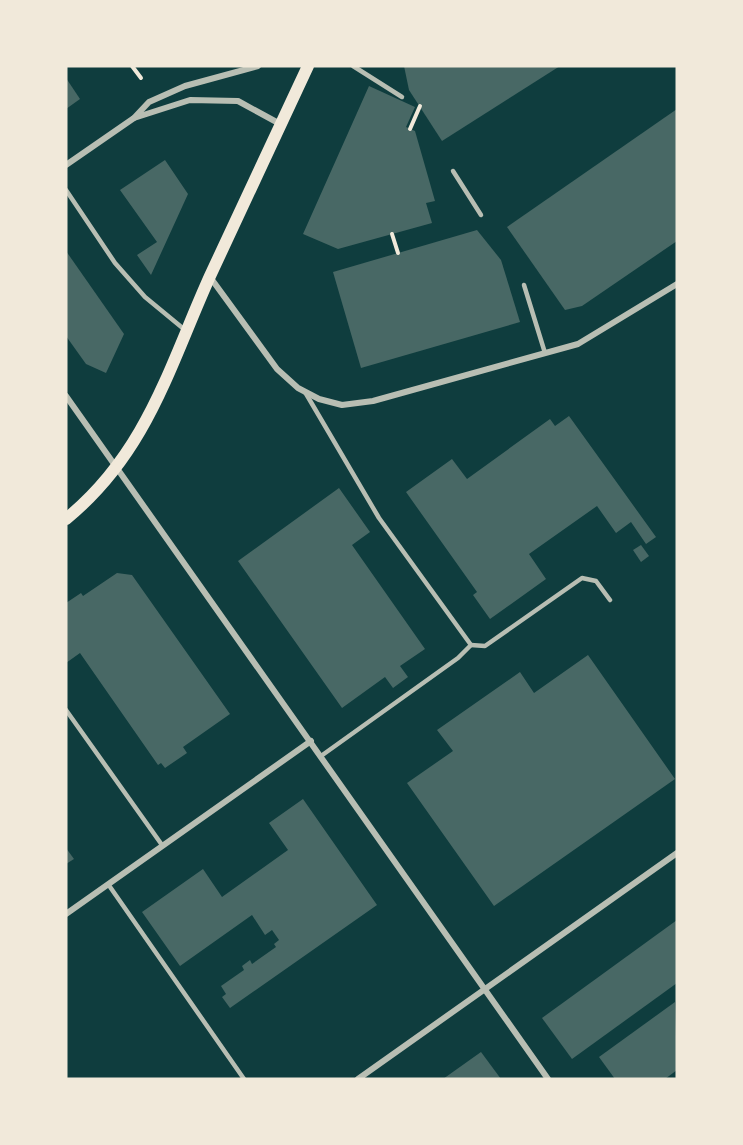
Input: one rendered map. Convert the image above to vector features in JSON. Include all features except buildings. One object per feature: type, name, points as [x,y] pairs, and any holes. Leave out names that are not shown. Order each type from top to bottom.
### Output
[{"type":"main road","points":[[66,519],[83,505],[117,468],[148,418],[210,277],[308,66]]},
{"type":"street","points":[[66,165],[134,118],[150,102],[185,86],[258,66]]},
{"type":"street","points":[[134,118],[190,100],[238,101],[282,125]]},
{"type":"street","points":[[210,277],[277,369],[305,392],[342,405],[373,401],[578,344],[677,284]]},
{"type":"street","points":[[66,396],[548,1079]]},
{"type":"street","points":[[66,914],[310,741]]},
{"type":"street","points":[[358,1079],[677,853]]},
{"type":"lane","points":[[353,66],[402,97]]},
{"type":"lane","points":[[453,171],[481,215]]},
{"type":"lane","points":[[66,190],[115,263],[145,297],[187,332]]},
{"type":"lane","points":[[524,285],[545,353]]},
{"type":"lane","points":[[305,392],[379,518],[471,645]]},
{"type":"lane","points":[[321,756],[458,658],[471,645],[484,646],[582,578],[596,581],[610,600]]},
{"type":"lane","points":[[66,710],[162,846]]},
{"type":"lane","points":[[108,884],[244,1079]]},
{"type":"path","points":[[132,66],[141,78]]},
{"type":"path","points":[[410,129],[420,106]]},
{"type":"path","points":[[392,234],[399,253]]}]
